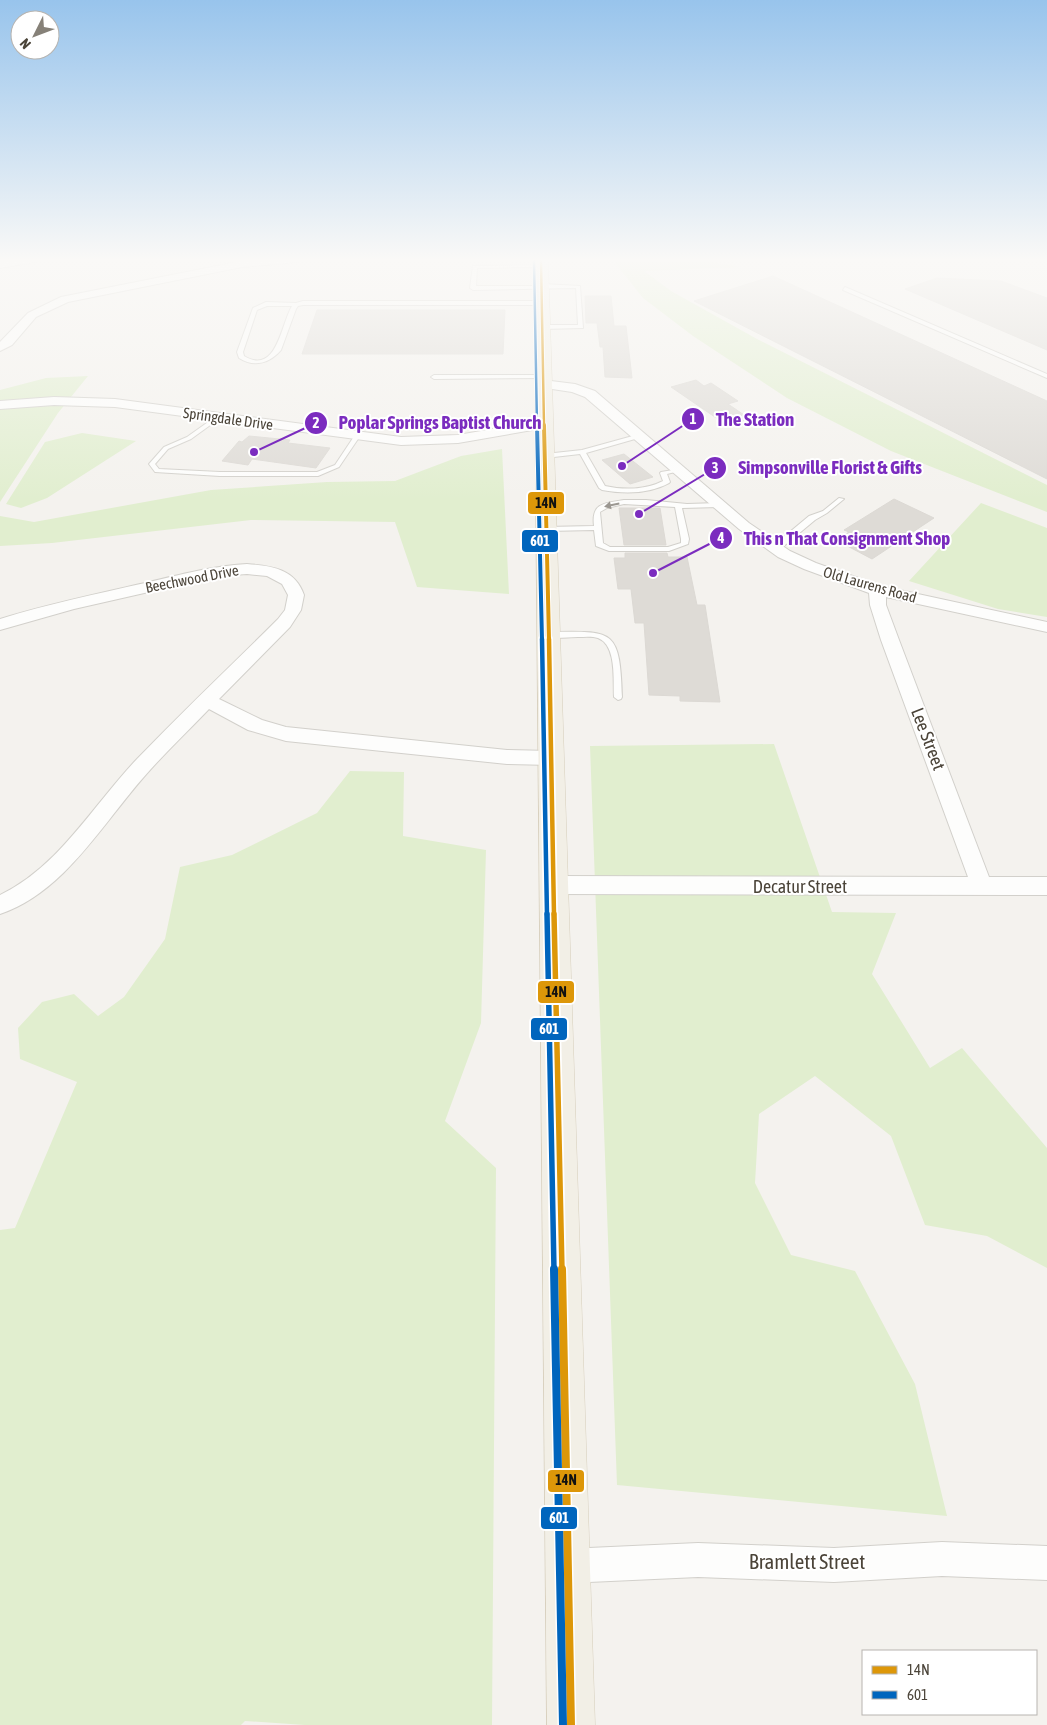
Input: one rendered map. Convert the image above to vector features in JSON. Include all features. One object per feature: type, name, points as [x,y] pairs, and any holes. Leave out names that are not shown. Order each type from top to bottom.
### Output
[{"type":"main road","points":[[543,340],[571,1725]]},
{"type":"street","points":[[0,347],[10,340]]},
{"type":"street","name":"Old Laurens Road","points":[[543,380],[590,394],[677,470],[761,539],[810,566],[877,590],[1047,627]]},
{"type":"street","name":"Springdale Drive","points":[[0,405],[54,401],[88,401],[401,440],[444,440],[544,424]]},
{"type":"street","name":"Beechwood Drive","points":[[0,625],[65,606],[218,572],[243,569],[260,570],[283,576],[292,585],[296,601],[293,610],[284,623],[143,765],[53,871],[21,895],[0,905]]},
{"type":"street","name":"Lee Street","points":[[877,590],[878,605],[890,640],[983,887]]},
{"type":"street","points":[[208,701],[254,724],[286,734],[507,756],[551,758]]},
{"type":"street","name":"Decatur Street","points":[[553,885],[1047,886]]},
{"type":"street","name":"Bramlett Street","points":[[567,1566],[698,1560],[834,1564],[942,1559],[1047,1563]]},
{"type":"lane","points":[[244,340],[240,352],[241,357],[253,362],[262,362],[274,355],[282,340]]},
{"type":"lane","points":[[963,340],[1047,376]]},
{"type":"lane","points":[[1036,371],[1047,366]]},
{"type":"lane","points":[[434,377],[543,380]]},
{"type":"lane","points":[[218,417],[189,438],[166,448],[152,464],[157,471],[220,474],[298,472],[318,474],[337,466],[357,436]]},
{"type":"lane","points":[[545,456],[582,452],[640,436]]},
{"type":"lane","points":[[582,452],[602,488],[616,491],[660,486],[667,482],[663,473],[677,470]]},
{"type":"lane","points":[[776,548],[812,518],[825,512],[841,499]]},
{"type":"lane","points":[[678,506],[685,539],[684,544],[677,548],[609,549],[599,544],[597,511],[606,505],[614,503],[658,503],[678,506],[719,504]]},
{"type":"lane","points":[[547,528],[597,528]]},
{"type":"lane","points":[[549,635],[601,636],[615,655],[618,697]]},
{"type":"green space","points":[[698,340],[758,340],[1047,485],[1047,512],[891,451],[787,398]]},
{"type":"green space","points":[[88,376],[58,413],[0,502],[0,390],[46,378]]},
{"type":"green space","points":[[82,433],[136,441],[47,498],[21,508],[6,504],[45,442]]},
{"type":"green space","points":[[502,449],[509,594],[417,587],[395,522],[251,520],[52,543],[0,546],[0,516],[34,522],[211,490],[327,482],[395,481],[461,456]]},
{"type":"green space","points":[[981,503],[1047,528],[1047,617],[998,609],[909,581]]},
{"type":"green space","points":[[774,744],[832,912],[896,913],[872,974],[930,1068],[962,1048],[1047,1148],[1047,1268],[987,1236],[925,1225],[891,1136],[815,1076],[759,1114],[755,1183],[791,1255],[855,1271],[915,1384],[947,1516],[617,1485],[590,746]]},
{"type":"green space","points":[[350,771],[404,772],[403,836],[486,850],[481,1023],[445,1121],[496,1168],[492,1725],[305,1725],[245,1721],[241,1725],[0,1725],[0,1230],[15,1228],[77,1082],[20,1059],[18,1028],[42,1002],[74,994],[98,1016],[124,997],[165,939],[180,867],[232,855],[317,813]]},
{"type":"building","points":[[307,340],[504,340],[503,354],[302,354]]},
{"type":"building","points":[[599,340],[628,340],[632,378],[605,377],[603,347],[600,347]]},
{"type":"building","points":[[770,340],[912,340],[1047,401],[1047,479]]},
{"type":"building","points":[[1023,340],[1047,340],[1047,350]]},
{"type":"building","points":[[696,380],[704,386],[711,383],[738,401],[728,404],[750,419],[728,426],[671,387]]},
{"type":"building","points":[[249,436],[290,440],[288,443],[330,448],[316,468],[252,459],[248,465],[222,461],[239,441],[242,442]]},
{"type":"building","points":[[624,454],[653,477],[630,484],[602,460]]},
{"type":"building","points":[[894,499],[934,518],[872,559],[836,540],[849,532],[844,530]]},
{"type":"building","points":[[619,508],[660,508],[666,545],[624,545]]},
{"type":"building","points":[[625,553],[667,553],[668,557],[687,557],[697,605],[705,605],[720,702],[680,701],[680,696],[649,695],[644,623],[635,623],[631,589],[618,589],[614,558],[625,558]]},
{"type":"transit line","name":"601","points":[[536,340],[563,1725]]},
{"type":"transit line","name":"14N","points":[[543,340],[571,1725]]},
{"type":"place","name":"Poplar Springs Baptist Church","points":[[254,452]]},
{"type":"place","name":"The Station","points":[[622,466]]},
{"type":"place","name":"Simpsonville Florist & Gifts","points":[[639,514]]},
{"type":"place","name":"This n That Consignment Shop","points":[[653,573]]}]
